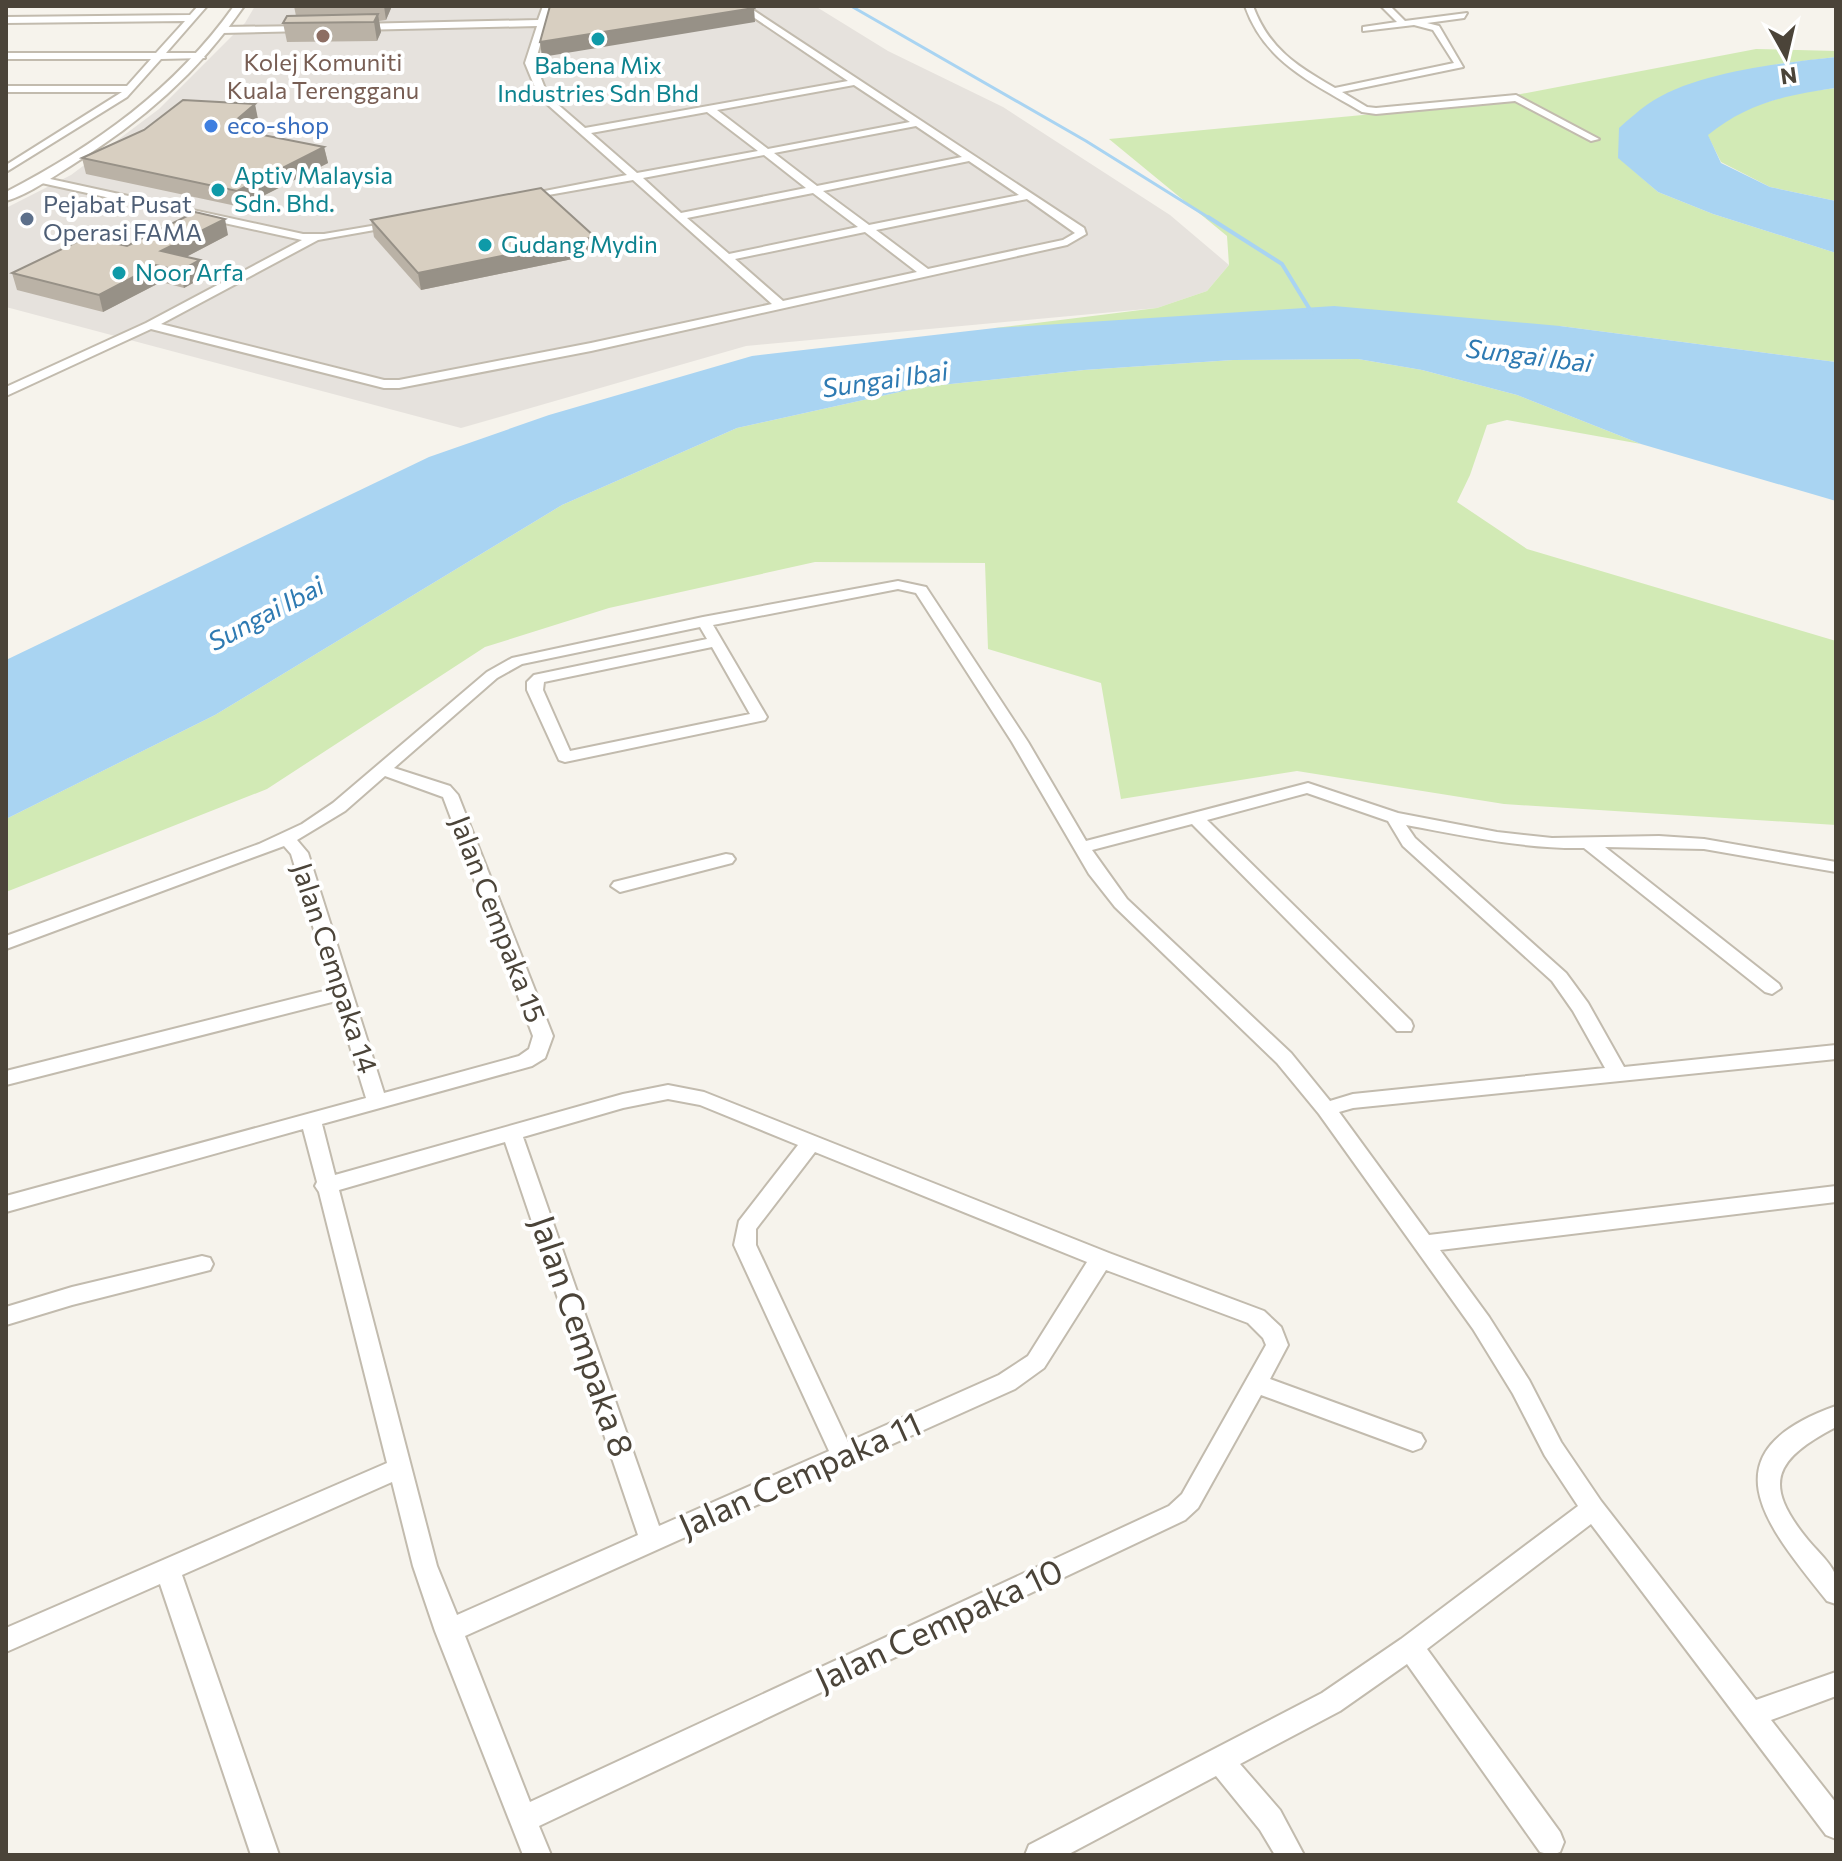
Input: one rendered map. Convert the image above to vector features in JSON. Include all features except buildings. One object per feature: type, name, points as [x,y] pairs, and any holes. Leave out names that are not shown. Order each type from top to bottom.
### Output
[{"type":"street","points":[[6,31],[10,20],[24,6]]},
{"type":"street","points":[[6,169],[130,89],[203,6]]},
{"type":"street","points":[[6,197],[41,180],[145,106],[202,56],[239,6]]},
{"type":"street","points":[[547,6],[532,51],[531,73],[539,91],[779,304]]},
{"type":"street","points":[[150,325],[384,384],[399,384],[591,347],[1067,242],[1081,234],[1080,230],[741,6]]},
{"type":"street","points":[[1249,6],[1257,28],[1289,65],[1370,111],[1516,98],[1594,139]]},
{"type":"street","points":[[1334,91],[1460,65],[1436,28],[1406,22],[1385,6]]},
{"type":"street","points":[[1366,29],[1464,15]]},
{"type":"street","points":[[10,20],[193,18]]},
{"type":"street","points":[[341,28],[542,23]]},
{"type":"street","points":[[222,30],[325,28]]},
{"type":"street","points":[[6,45],[163,51],[202,56]]},
{"type":"street","points":[[6,56],[163,51]]},
{"type":"street","points":[[582,132],[856,82]]},
{"type":"street","points":[[6,89],[130,89]]},
{"type":"street","points":[[19,97],[33,89]]},
{"type":"street","points":[[709,109],[924,272]]},
{"type":"street","points":[[509,201],[918,123]]},
{"type":"street","points":[[680,216],[971,158]]},
{"type":"street","points":[[41,180],[314,238]]},
{"type":"street","points":[[729,257],[1028,196]]},
{"type":"street","points":[[6,392],[150,325],[314,238],[409,221]]},
{"type":"street","points":[[6,943],[308,828],[339,807],[498,672],[543,654],[879,587],[898,585],[921,590],[1020,742],[1095,870],[1121,903],[1284,1058],[1326,1109],[1481,1323],[1521,1387],[1553,1449],[1593,1508],[1836,1825]]},
{"type":"street","points":[[703,621],[717,641],[759,717],[565,757],[535,690],[539,678],[717,641]]},
{"type":"street","name":"Jalan Cempaka 15","points":[[377,1102],[525,1061],[538,1053],[543,1036],[450,795],[444,790],[382,770]]},
{"type":"street","points":[[1083,847],[1308,788],[1395,818],[1497,837],[1589,843],[1659,841],[1704,844],[1836,867]]},
{"type":"street","points":[[1196,818],[1404,1026]]},
{"type":"street","points":[[1395,818],[1399,830],[1409,842],[1559,977],[1581,1008],[1617,1072]]},
{"type":"street","name":"Jalan Cempaka 14","points":[[287,838],[299,853],[377,1102]]},
{"type":"street","points":[[1589,843],[1772,988]]},
{"type":"street","points":[[620,886],[726,859]]},
{"type":"street","points":[[6,1078],[343,993]]},
{"type":"street","points":[[1326,1109],[1353,1101],[1836,1052]]},
{"type":"street","points":[[323,1174],[512,1133],[623,1101],[668,1092],[704,1099],[1101,1259]]},
{"type":"street","points":[[6,1204],[313,1128],[377,1102]]},
{"type":"street","points":[[313,1128],[425,1566],[537,1855]]},
{"type":"street","name":"Jalan Cempaka 8","points":[[512,1133],[652,1540]]},
{"type":"street","points":[[811,1142],[746,1227],[745,1245],[843,1456]]},
{"type":"street","points":[[1425,1244],[1836,1194]]},
{"type":"street","name":"Jalan Cempaka 11","points":[[448,1631],[1023,1373],[1036,1362],[1101,1259]]},
{"type":"street","name":"Jalan Cempaka 10","points":[[522,1820],[1177,1513],[1190,1501],[1277,1345],[1267,1324],[1256,1317],[1101,1259]]},
{"type":"street","points":[[6,1316],[72,1296],[202,1264]]},
{"type":"street","points":[[1256,1383],[1413,1441]]},
{"type":"street","points":[[1836,1416],[1793,1437],[1767,1476],[1766,1492],[1789,1533],[1836,1593]]},
{"type":"street","points":[[6,1640],[399,1468]]},
{"type":"street","points":[[1045,1854],[1331,1702],[1410,1647],[1593,1508]]},
{"type":"street","points":[[168,1571],[265,1855]]},
{"type":"street","points":[[1410,1647],[1550,1842]]},
{"type":"street","points":[[1750,1715],[1836,1684]]},
{"type":"street","points":[[1221,1761],[1270,1820],[1290,1855]]},
{"type":"shaded area","points":[[255,6],[815,6],[888,51],[1003,107],[1170,215],[1229,265],[1207,291],[1157,308],[746,346],[461,428],[6,307],[6,208],[71,175],[159,109],[245,23]]},
{"type":"green space","points":[[1756,49],[1836,51],[1836,57],[1777,64],[1618,157],[1658,192],[1713,214],[1836,253],[1836,362],[1560,326],[995,328],[1157,308],[1207,291],[1229,265],[1227,236],[1109,139],[1458,106]]},
{"type":"green space","points":[[1836,88],[1836,201],[1770,187],[1721,162],[1707,134],[1741,110],[1796,93]]},
{"type":"green space","points":[[1358,359],[1422,370],[1517,395],[1641,444],[1507,420],[1487,425],[1457,502],[1527,549],[1836,641],[1836,825],[1504,804],[1297,771],[1121,799],[1101,683],[988,649],[985,563],[815,562],[609,608],[485,647],[267,789],[6,892],[6,819],[215,715],[562,505],[737,428],[922,387],[1084,370],[1233,360]]},
{"type":"water","points":[[1836,57],[1836,88],[1768,102],[1738,115],[1708,135],[1721,163],[1770,187],[1836,201],[1836,253],[1713,214],[1658,192],[1618,158],[1619,128],[1667,93],[1739,71]]},
{"type":"water","name":"Sungai Ibai","points":[[1334,306],[1560,326],[1836,362],[1836,501],[1641,444],[1517,395],[1422,370],[1358,359],[1233,360],[1084,370],[922,387],[737,428],[562,505],[215,715],[6,819],[6,660],[429,457],[549,415],[752,356],[995,328]]},
{"type":"waterway","points":[[851,6],[1086,141],[1211,219]]},
{"type":"waterway","points":[[1208,217],[1282,264],[1312,313]]},
{"type":"place","name":"Kolej Komuniti Kuala Terengganu","points":[[323,36]]},
{"type":"place","name":"Babena Mix Industries Sdn Bhd","points":[[598,39]]},
{"type":"place","name":"eco-shop","points":[[211,126]]},
{"type":"place","name":"Aptiv Malaysia Sdn. Bhd.","points":[[218,190]]},
{"type":"place","name":"Pejabat Pusat Operasi FAMA","points":[[27,219]]},
{"type":"place","name":"Gudang Mydin","points":[[485,245]]},
{"type":"place","name":"Noor Arfa","points":[[119,273]]}]
